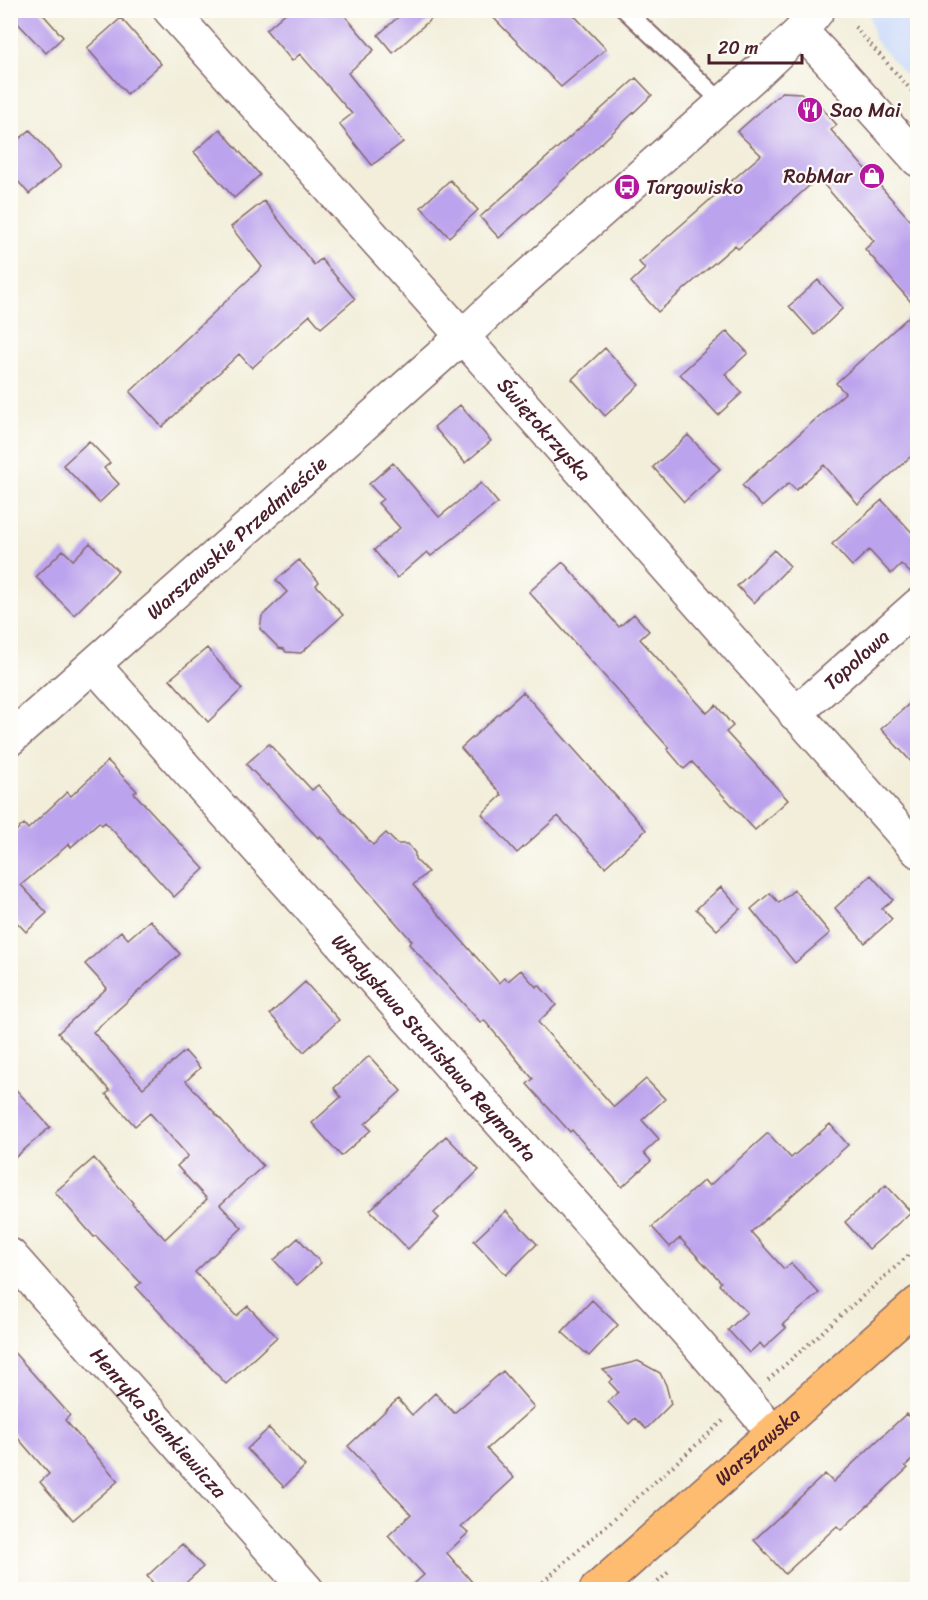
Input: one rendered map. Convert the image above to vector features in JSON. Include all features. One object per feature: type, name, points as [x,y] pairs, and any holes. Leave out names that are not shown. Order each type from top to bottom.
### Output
[{"type":"main road","name":"Warszawska","points":[[596,1590],[918,1303]]},
{"type":"street","name":"Świętokrzyska","points":[[170,10],[918,851]]},
{"type":"street","name":"Warszawskie Przedmieście","points":[[10,739],[723,103],[809,21]]},
{"type":"street","points":[[809,21],[834,65],[918,160]]},
{"type":"street","name":"Topolowa","points":[[795,714],[918,605]]},
{"type":"street","name":"Władysława Stanisława Reymonta","points":[[94,665],[697,1343],[772,1431]]},
{"type":"street","name":"Henryka Sienkiewicza","points":[[10,1255],[307,1590]]},
{"type":"lane","points":[[625,10],[723,103]]},
{"type":"path","points":[[855,27],[918,98]]},
{"type":"path","points":[[762,1386],[918,1247]]},
{"type":"path","points":[[534,1590],[729,1416]]},
{"type":"shaded area","points":[[869,11],[917,11],[917,88],[874,39]]},
{"type":"building","points":[[10,10],[39,10],[63,37],[46,53],[10,15]]},
{"type":"building","points":[[289,10],[340,10],[374,50],[348,73],[403,142],[372,165],[339,124],[352,114],[300,54],[292,61],[266,30]]},
{"type":"building","points":[[406,10],[441,10],[393,53],[378,35]]},
{"type":"building","points":[[486,10],[569,10],[606,49],[561,87]]},
{"type":"building","points":[[121,18],[161,64],[127,94],[87,48]]},
{"type":"building","points":[[636,78],[652,95],[499,238],[480,217]]},
{"type":"building","points":[[782,92],[801,93],[807,99],[811,96],[837,125],[831,130],[918,229],[918,450],[858,504],[824,465],[796,490],[789,483],[762,507],[742,485],[845,393],[836,383],[917,309],[865,249],[874,241],[818,178],[738,249],[735,245],[658,312],[631,282],[645,269],[639,262],[761,155],[737,132]]},
{"type":"building","points":[[220,129],[260,175],[234,198],[194,152]]},
{"type":"building","points":[[30,130],[61,167],[29,194],[10,172],[10,147]]},
{"type":"building","points":[[450,180],[478,210],[449,237],[421,207]]},
{"type":"building","points":[[264,201],[314,265],[321,259],[355,299],[321,328],[310,315],[252,368],[239,354],[162,427],[130,392],[262,267],[231,227]]},
{"type":"building","points":[[818,280],[843,308],[815,335],[789,306]]},
{"type":"building","points":[[727,331],[748,353],[725,374],[742,393],[718,415],[680,374]]},
{"type":"building","points":[[605,348],[639,385],[605,416],[572,379]]},
{"type":"building","points":[[460,405],[491,441],[465,463],[434,427]]},
{"type":"building","points":[[688,435],[720,469],[684,502],[653,467]]},
{"type":"building","points":[[89,441],[110,463],[104,468],[119,484],[99,503],[63,465]]},
{"type":"building","points":[[393,463],[439,517],[481,483],[498,503],[431,556],[427,552],[397,578],[374,550],[400,528],[378,503],[383,499],[369,484]]},
{"type":"building","points":[[882,500],[918,539],[918,580],[901,564],[891,574],[869,550],[852,566],[832,544]]},
{"type":"building","points":[[90,543],[118,571],[74,615],[36,577],[63,550],[73,560]]},
{"type":"building","points":[[774,550],[790,566],[754,603],[737,586]]},
{"type":"building","points":[[299,560],[319,582],[316,585],[343,615],[301,653],[286,652],[279,648],[260,629],[262,616],[287,592],[276,580]]},
{"type":"building","points":[[563,562],[619,627],[634,614],[649,631],[640,639],[707,713],[716,705],[733,726],[726,732],[788,800],[755,830],[692,762],[684,769],[667,749],[669,748],[529,592]]},
{"type":"building","points":[[207,648],[242,689],[208,722],[170,679]]},
{"type":"building","points":[[523,692],[646,830],[605,867],[558,816],[517,853],[482,814],[502,795],[461,748]]},
{"type":"building","points":[[918,696],[918,769],[881,729]]},
{"type":"building","points":[[269,744],[312,790],[318,785],[373,845],[386,833],[397,844],[408,844],[415,853],[415,859],[428,872],[413,885],[499,983],[504,978],[508,981],[521,970],[536,987],[539,985],[556,1005],[538,1022],[614,1107],[646,1079],[665,1099],[642,1120],[659,1139],[644,1153],[651,1161],[622,1187],[572,1130],[570,1132],[527,1084],[533,1079],[484,1020],[481,1023],[409,944],[412,941],[320,836],[318,838],[268,784],[267,786],[246,764]]},
{"type":"building","points":[[108,761],[137,791],[134,793],[204,869],[174,897],[105,822],[102,825],[99,822],[71,847],[69,844],[21,885],[47,913],[26,932],[10,915],[10,836],[24,824],[28,829],[67,792],[71,796]]},
{"type":"building","points":[[871,875],[893,900],[882,909],[892,919],[865,943],[835,908]]},
{"type":"building","points":[[721,887],[740,909],[717,930],[696,909]]},
{"type":"building","points":[[794,890],[830,933],[795,963],[751,909],[770,893],[779,903]]},
{"type":"building","points":[[150,920],[180,954],[93,1032],[143,1088],[185,1051],[200,1068],[186,1081],[263,1166],[220,1205],[242,1228],[195,1272],[236,1316],[248,1306],[277,1337],[226,1384],[136,1287],[141,1283],[96,1236],[94,1237],[55,1192],[94,1158],[165,1239],[207,1199],[177,1166],[188,1156],[150,1113],[135,1126],[106,1094],[110,1091],[58,1033],[107,988],[85,964],[121,931],[128,939]]},
{"type":"building","points":[[305,982],[339,1020],[304,1052],[270,1014]]},
{"type":"building","points":[[369,1056],[401,1091],[365,1124],[371,1130],[341,1156],[312,1123],[341,1097],[334,1088]]},
{"type":"building","points":[[10,1083],[50,1127],[10,1162]]},
{"type":"building","points":[[830,1124],[848,1145],[751,1232],[784,1269],[791,1263],[819,1293],[783,1324],[786,1328],[764,1348],[760,1343],[749,1353],[728,1330],[747,1312],[719,1285],[721,1282],[680,1238],[670,1247],[652,1227],[704,1180],[709,1186],[768,1133],[791,1158]]},
{"type":"building","points":[[446,1136],[479,1170],[434,1213],[439,1218],[408,1249],[370,1210]]},
{"type":"building","points":[[886,1185],[911,1212],[869,1249],[845,1222]]},
{"type":"building","points":[[506,1211],[537,1244],[506,1275],[474,1241]]},
{"type":"building","points":[[298,1238],[321,1263],[297,1285],[274,1260]]},
{"type":"building","points":[[592,1300],[618,1325],[589,1356],[562,1332]]},
{"type":"building","points":[[10,1348],[70,1415],[65,1420],[118,1481],[73,1520],[40,1482],[49,1474],[10,1429]]},
{"type":"building","points":[[638,1361],[660,1373],[671,1404],[646,1429],[635,1418],[629,1424],[608,1402],[618,1392],[609,1382],[613,1379],[603,1370]]},
{"type":"building","points":[[503,1371],[534,1407],[487,1449],[514,1478],[461,1527],[468,1533],[447,1553],[479,1590],[407,1590],[424,1575],[388,1536],[411,1514],[348,1446],[398,1399],[412,1415],[435,1393],[454,1413]]},
{"type":"building","points":[[906,1414],[918,1426],[918,1455],[905,1466],[908,1468],[841,1530],[837,1526],[785,1574],[754,1540],[825,1474],[833,1482]]},
{"type":"building","points":[[269,1428],[305,1466],[284,1487],[247,1449]]},
{"type":"building","points":[[182,1544],[203,1567],[178,1590],[159,1590],[147,1576]]},
{"type":"place","name":"Sao Mai","points":[[810,110]]},
{"type":"place","name":"RobMar","points":[[872,176]]},
{"type":"place","name":"Targowisko","points":[[627,187]]}]
